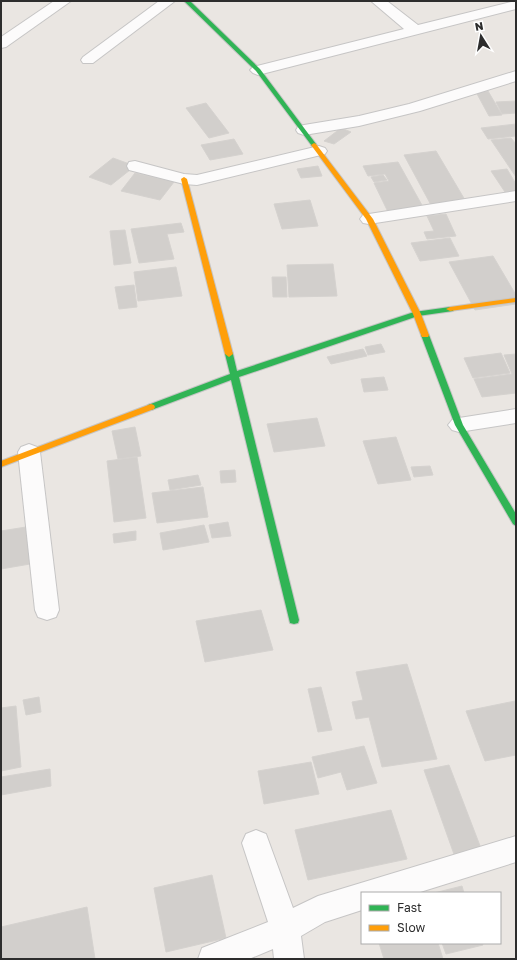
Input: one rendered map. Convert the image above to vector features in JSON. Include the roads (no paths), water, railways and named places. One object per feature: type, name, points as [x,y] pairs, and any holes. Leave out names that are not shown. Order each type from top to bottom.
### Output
[{"type":"street","points":[[1,44],[64,1]]},
{"type":"street","points":[[88,60],[168,1]]},
{"type":"street","points":[[378,1],[415,30]]},
{"type":"street","points":[[192,2],[258,70],[369,219],[417,314],[460,425],[516,522]]},
{"type":"street","points":[[258,70],[516,3]]},
{"type":"street","points":[[304,130],[359,121],[414,108],[516,76]]},
{"type":"street","points":[[135,166],[184,179],[211,178],[319,151]]},
{"type":"street","points":[[184,179],[235,376],[294,620]]},
{"type":"street","points":[[369,219],[516,196]]},
{"type":"street","points":[[1,464],[29,452],[235,376],[417,314],[516,300]]},
{"type":"street","points":[[460,425],[516,416]]},
{"type":"street","points":[[29,452],[47,610]]},
{"type":"street","points":[[256,843],[285,929],[289,959]]},
{"type":"street","points":[[375,892],[516,849]]},
{"type":"street","points":[[213,959],[285,929],[318,910],[361,896]]}]
